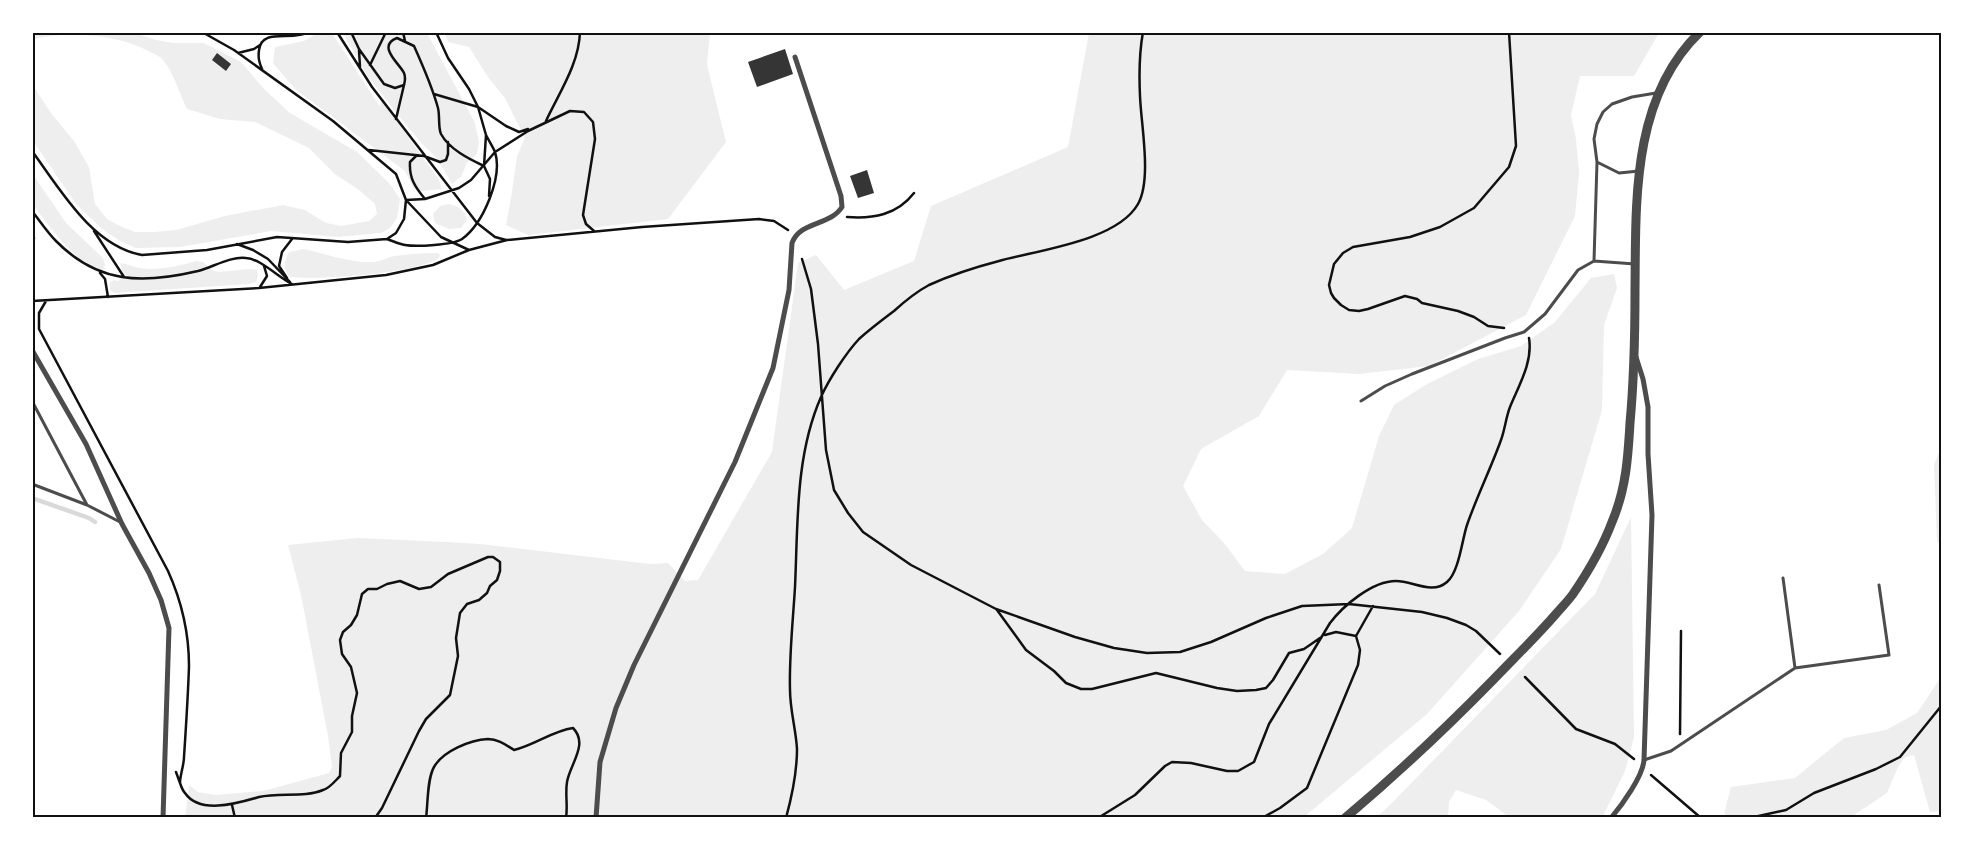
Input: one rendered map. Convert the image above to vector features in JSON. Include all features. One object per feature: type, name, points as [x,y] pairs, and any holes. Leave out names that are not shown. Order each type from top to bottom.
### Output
[{"type":"street","points":[[1345,818],[1389,781],[1467,706],[1573,595],[1612,522],[1626,478],[1634,352],[1640,171],[1646,134],[1660,93],[1675,61],[1700,32]]},
{"type":"street","points":[[596,818],[600,762],[616,708],[634,665],[736,462],[773,368],[789,290],[794,237],[796,233],[833,216],[842,207],[841,196],[795,56]]},
{"type":"street","points":[[32,350],[86,444],[122,524],[161,600],[169,628],[163,818]]},
{"type":"street","points":[[1611,818],[1626,797],[1643,767],[1644,760],[1652,515],[1648,454],[1648,407],[1643,379],[1634,352]]},
{"type":"lane","points":[[1594,261],[1597,162],[1594,139],[1603,112],[1612,104],[1632,97],[1660,93]]},
{"type":"lane","points":[[1597,162],[1619,173],[1640,171]]},
{"type":"lane","points":[[1361,401],[1385,386],[1412,374],[1524,332],[1545,314],[1578,270],[1594,261],[1636,264]]},
{"type":"lane","points":[[32,401],[87,505]]},
{"type":"lane","points":[[32,484],[87,505],[122,524]]},
{"type":"lane","points":[[1783,578],[1795,668]]},
{"type":"lane","points":[[1644,760],[1671,751],[1795,668],[1889,655],[1879,585]]},
{"type":"path","points":[[202,32],[238,53],[333,121],[396,174],[406,200],[441,237],[469,250]]},
{"type":"path","points":[[262,71],[258,60],[260,45],[263,39],[270,36],[292,38],[310,32]]},
{"type":"path","points":[[336,32],[396,119],[477,223],[495,237],[507,240]]},
{"type":"path","points":[[351,32],[359,49],[384,84],[395,88],[404,85]]},
{"type":"path","points":[[370,65],[386,32]]},
{"type":"path","points":[[403,32],[405,41]]},
{"type":"path","points":[[94,230],[118,246],[132,253],[142,255],[208,250],[235,243],[277,237],[348,242],[387,239],[406,245],[452,243],[462,240],[477,223],[489,200],[498,171],[495,152],[486,136],[478,107],[469,89],[448,58],[436,32]]},
{"type":"path","points":[[434,94],[478,107],[506,126],[519,132],[546,122],[574,67],[580,41],[580,32]]},
{"type":"path","points":[[786,818],[797,749],[790,691],[796,526],[803,460],[821,396],[859,340],[913,294],[930,285],[970,270],[1022,255],[1050,250],[1098,234],[1117,225],[1131,213],[1142,196],[1144,179],[1140,96],[1140,52],[1143,32]]},
{"type":"path","points":[[1098,818],[1135,795],[1165,766],[1172,762],[1191,763],[1227,771],[1238,771],[1254,762],[1269,724],[1337,614],[1371,588],[1395,581],[1433,588],[1447,582],[1455,570],[1462,540],[1501,440],[1510,407],[1523,381],[1530,343],[1529,336],[1524,332],[1488,326],[1474,317],[1458,311],[1422,303],[1417,298],[1405,296],[1368,309],[1350,310],[1334,298],[1329,285],[1334,264],[1342,253],[1353,246],[1410,237],[1440,227],[1474,208],[1509,167],[1516,146],[1509,32]]},
{"type":"path","points":[[396,119],[406,77],[404,71],[389,52],[389,46],[397,38],[414,46],[434,94],[441,117],[439,129],[441,136],[458,152],[484,166]]},
{"type":"path","points":[[238,53],[254,49],[260,45]]},
{"type":"path","points":[[359,49],[360,68]]},
{"type":"path","points":[[406,200],[425,199],[459,188],[471,180],[495,152],[528,131],[570,111],[584,112],[594,122],[595,139],[583,215],[586,224],[595,232]]},
{"type":"path","points":[[486,136],[484,166],[490,179],[489,200]]},
{"type":"path","points":[[368,150],[424,156],[440,162],[446,160],[448,142]]},
{"type":"path","points":[[32,151],[94,230],[124,278]]},
{"type":"path","points":[[424,156],[414,156],[410,162],[410,170],[414,187],[425,199]]},
{"type":"path","points":[[833,216],[872,217],[885,214],[908,201],[914,193]]},
{"type":"path","points":[[387,239],[396,233],[404,219],[406,200]]},
{"type":"path","points":[[32,211],[56,241],[75,258],[99,272],[124,278],[143,279],[183,274],[210,268],[237,258],[247,258],[263,264],[279,278],[293,285]]},
{"type":"path","points":[[32,302],[259,288],[386,275],[433,265],[469,250],[507,240],[642,226],[759,218],[774,221],[787,228],[794,237],[811,289],[818,344],[829,471],[834,490],[848,513],[863,532],[911,565],[996,609],[1075,637],[1114,648],[1164,654],[1180,652],[1211,642],[1266,618],[1302,606],[1349,604],[1447,618],[1476,631],[1500,654]]},
{"type":"path","points":[[32,235],[34,238],[32,249]]},
{"type":"path","points":[[292,238],[282,252],[279,266],[293,285]]},
{"type":"path","points":[[235,243],[253,250],[268,259],[293,285]]},
{"type":"path","points":[[259,288],[267,276],[263,264]]},
{"type":"path","points":[[99,272],[105,279],[108,297]]},
{"type":"path","points":[[46,301],[39,313],[39,329],[168,571],[182,605],[186,624],[189,665],[184,758],[180,784],[185,794],[193,802],[205,805],[232,805],[276,794],[312,793],[323,790],[340,776],[341,753],[352,732],[352,716],[357,693],[351,667],[342,654],[340,640],[342,632],[351,625],[357,614],[362,594],[368,589],[378,589],[387,584],[400,581],[420,589],[431,587],[448,574],[488,557],[493,557],[500,562],[497,580],[490,586],[487,593],[479,600],[467,604],[460,614],[456,638],[458,656],[450,695],[426,719],[382,808],[375,818]]},
{"type":"path","points":[[1262,818],[1280,808],[1306,788],[1358,665],[1360,650],[1356,636],[1373,606]]},
{"type":"path","points":[[996,609],[1026,650],[1054,671],[1066,683],[1081,689],[1092,689],[1156,673],[1217,688],[1237,691],[1256,690],[1266,688],[1289,653],[1304,649],[1323,636],[1336,632],[1356,636]]},
{"type":"path","points":[[1680,745],[1681,632]]},
{"type":"path","points":[[1524,677],[1576,729],[1615,744],[1701,818]]},
{"type":"path","points":[[1718,818],[1754,817],[1786,810],[1814,793],[1876,769],[1900,757],[1942,705]]},
{"type":"path","points":[[426,818],[431,774],[434,766],[448,752],[471,743],[489,739],[502,742],[514,750],[524,748],[559,730],[574,728],[579,733],[580,745],[567,781],[566,818]]},
{"type":"path","points":[[232,805],[235,818]]},
{"type":"shaded area","points":[[33,33],[135,33],[173,43],[204,43],[241,62],[264,89],[290,113],[357,152],[389,183],[400,199],[397,218],[390,228],[381,233],[338,237],[271,231],[180,247],[136,248],[120,241],[101,228],[76,204],[33,141],[32,84],[51,113],[74,141],[89,167],[95,204],[107,219],[135,232],[176,230],[225,216],[283,205],[305,210],[326,223],[341,226],[369,221],[377,214],[375,204],[359,190],[335,174],[309,148],[255,122],[220,119],[187,109],[170,71],[163,60],[157,55],[123,41],[108,38],[62,35],[33,39]]},
{"type":"shaded area","points":[[318,33],[332,33],[380,107],[381,99],[439,180],[442,189],[422,191],[414,189],[405,171],[295,89],[273,63],[275,47],[304,41]]},
{"type":"shaded area","points":[[343,33],[427,33],[475,123],[479,142],[477,154],[467,163],[461,177],[452,184],[436,157],[424,146],[368,77]]},
{"type":"shaded area","points":[[445,33],[710,33],[707,65],[726,142],[668,219],[528,235],[506,225],[517,156],[525,138],[505,98],[488,77],[469,47],[448,42]]},
{"type":"shaded area","points":[[1089,33],[1659,33],[1634,76],[1580,76],[1571,115],[1576,139],[1579,172],[1575,216],[1526,315],[1429,366],[1359,374],[1287,370],[1259,416],[1201,449],[1183,486],[1202,520],[1224,543],[1245,571],[1285,574],[1323,554],[1352,528],[1379,436],[1394,405],[1427,384],[1478,359],[1521,346],[1555,322],[1591,278],[1614,274],[1617,288],[1604,325],[1602,410],[1561,549],[1519,611],[1427,714],[1304,817],[185,818],[189,785],[198,792],[216,795],[263,791],[329,773],[332,767],[328,736],[301,595],[288,545],[357,538],[480,544],[650,564],[668,563],[685,581],[698,580],[772,452],[798,263],[816,255],[844,290],[914,261],[931,206],[1068,147]]},
{"type":"shaded area","points":[[32,173],[66,223],[103,258],[105,265],[103,270],[85,263],[75,254],[55,234],[34,206]]},
{"type":"shaded area","points":[[449,204],[458,207],[465,214],[467,220],[461,228],[449,229],[435,223],[433,214],[440,206]]},
{"type":"shaded area","points":[[304,249],[347,260],[364,262],[376,262],[412,254],[438,253],[440,255],[439,258],[427,264],[389,272],[343,277],[289,277],[285,264],[289,252]]},
{"type":"shaded area","points":[[196,261],[203,262],[215,271],[257,270],[258,276],[256,282],[249,284],[115,293],[110,290],[110,282],[114,280],[119,281],[123,273],[120,263],[154,269]]},
{"type":"shaded area","points":[[1941,448],[1941,544],[1937,542],[1934,464]]},
{"type":"shaded area","points":[[1631,517],[1634,737],[1625,771],[1603,816],[1600,818],[1509,817],[1486,800],[1456,790],[1449,802],[1448,817],[1375,818],[1388,807],[1595,594]]},
{"type":"shaded area","points":[[1941,677],[1941,811],[1930,812],[1914,755],[1904,758],[1887,793],[1851,817],[1734,818],[1724,814],[1731,787],[1795,778],[1844,738],[1886,730],[1917,713]]},
{"type":"building","points":[[785,49],[793,74],[757,87],[748,62]]},
{"type":"building","points":[[217,53],[231,64],[226,71],[212,60]]},
{"type":"building","points":[[867,170],[874,193],[858,198],[850,176]]},
{"type":"waterway","points":[[32,498],[89,518],[95,522]]}]
